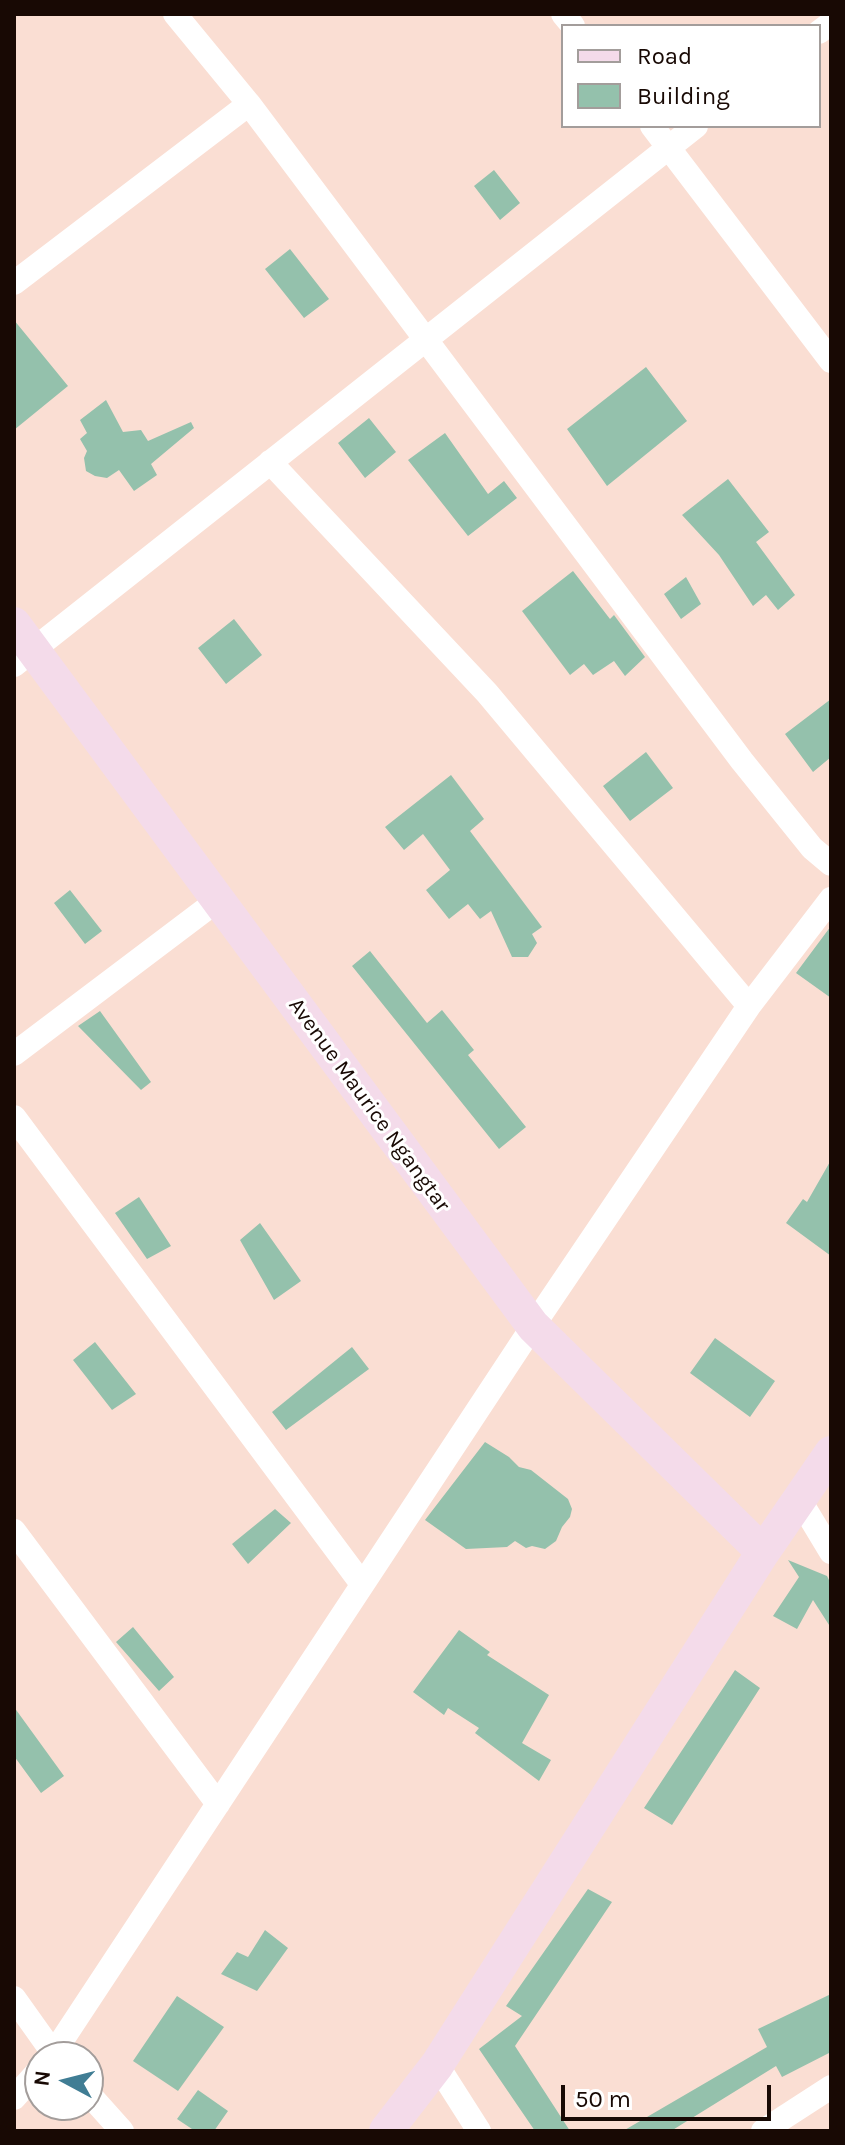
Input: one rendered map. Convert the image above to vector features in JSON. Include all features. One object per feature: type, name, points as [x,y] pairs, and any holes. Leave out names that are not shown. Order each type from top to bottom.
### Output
[{"type":"street","points":[[175,14],[249,104],[742,761],[812,848],[831,864]]},
{"type":"street","points":[[14,283],[249,104]]},
{"type":"street","points":[[654,128],[831,361]]},
{"type":"street","points":[[20,646],[270,462],[693,128]]},
{"type":"street","points":[[270,462],[487,693],[749,1006]]},
{"type":"street","name":"Avenue Maurice Ngangtar","points":[[20,646],[218,900],[533,1326],[763,1552]]},
{"type":"street","points":[[62,2041],[533,1326],[749,1006],[831,899]]},
{"type":"street","points":[[14,1054],[218,900]]},
{"type":"street","points":[[14,1117],[362,1584]]},
{"type":"street","points":[[386,2131],[437,2065],[763,1552],[831,1453]]},
{"type":"street","points":[[799,1499],[831,1552]]},
{"type":"street","points":[[14,1531],[218,1804]]},
{"type":"street","points":[[14,1998],[39,2041]]},
{"type":"street","points":[[437,2065],[479,2131]]},
{"type":"street","points":[[763,2131],[831,2087]]},
{"type":"street","points":[[104,2111],[122,2131]]},
{"type":"building","points":[[494,170],[520,203],[500,220],[474,186]]},
{"type":"building","points":[[290,249],[329,299],[304,318],[265,269]]},
{"type":"building","points":[[14,320],[68,386],[14,430]]},
{"type":"building","points":[[646,367],[687,421],[607,486],[567,429]]},
{"type":"building","points":[[106,400],[123,432],[141,430],[148,441],[191,422],[194,428],[151,464],[157,475],[134,491],[119,470],[107,478],[86,471],[84,458],[87,451],[80,439],[87,433],[80,420]]},
{"type":"building","points":[[369,418],[396,452],[365,478],[338,443]]},
{"type":"building","points":[[445,433],[488,494],[504,481],[517,498],[468,536],[408,460]]},
{"type":"building","points":[[728,479],[769,532],[756,542],[795,595],[778,610],[766,595],[753,606],[719,555],[682,515]]},
{"type":"building","points":[[573,571],[610,619],[614,615],[645,657],[625,676],[614,661],[593,675],[584,664],[570,675],[522,611]]},
{"type":"building","points":[[686,577],[701,604],[681,619],[664,594]]},
{"type":"building","points":[[234,619],[262,655],[226,684],[198,648]]},
{"type":"building","points":[[831,699],[831,757],[813,772],[785,734]]},
{"type":"building","points":[[646,752],[673,788],[630,821],[603,786]]},
{"type":"building","points":[[451,775],[484,819],[470,831],[542,927],[532,934],[537,943],[528,957],[512,957],[491,911],[480,919],[468,904],[449,919],[426,890],[450,870],[423,834],[404,850],[385,827]]},
{"type":"building","points":[[70,890],[102,931],[85,944],[54,903]]},
{"type":"building","points":[[831,926],[831,998],[796,973]]},
{"type":"building","points":[[370,951],[427,1023],[442,1010],[474,1050],[468,1055],[526,1127],[499,1149],[352,966]]},
{"type":"building","points":[[100,1011],[151,1082],[141,1090],[78,1026]]},
{"type":"building","points":[[831,1160],[831,1256],[786,1223],[803,1199],[807,1202]]},
{"type":"building","points":[[139,1197],[171,1246],[147,1259],[115,1213]]},
{"type":"building","points":[[260,1223],[301,1281],[274,1300],[240,1240]]},
{"type":"building","points":[[715,1338],[775,1381],[750,1417],[690,1373]]},
{"type":"building","points":[[95,1342],[136,1394],[112,1410],[73,1360]]},
{"type":"building","points":[[352,1347],[369,1369],[286,1430],[272,1412]]},
{"type":"building","points":[[485,1442],[519,1467],[531,1470],[568,1499],[572,1509],[570,1517],[556,1541],[545,1549],[526,1548],[515,1541],[507,1547],[466,1549],[425,1520]]},
{"type":"building","points":[[275,1509],[291,1523],[248,1564],[232,1544]]},
{"type":"building","points":[[788,1560],[827,1576],[831,1584],[831,1628],[813,1600],[797,1629],[773,1616],[799,1577]]},
{"type":"building","points":[[133,1627],[174,1677],[159,1691],[116,1642]]},
{"type":"building","points":[[459,1630],[490,1652],[487,1655],[549,1695],[522,1743],[551,1760],[539,1781],[475,1733],[479,1728],[448,1708],[444,1715],[413,1692]]},
{"type":"building","points":[[735,1670],[760,1688],[672,1825],[644,1808]]},
{"type":"building","points":[[14,1707],[64,1776],[41,1793],[14,1756]]},
{"type":"building","points":[[588,1889],[612,1902],[515,2046],[570,2131],[535,2131],[479,2049],[522,2016],[506,2006]]},
{"type":"building","points":[[265,1930],[288,1948],[257,1991],[221,1974],[237,1952],[248,1957]]},
{"type":"building","points":[[831,1994],[831,2052],[782,2077],[776,2066],[671,2131],[623,2131],[767,2047],[758,2029]]},
{"type":"building","points":[[177,1996],[224,2027],[178,2091],[133,2061]]},
{"type":"building","points":[[198,2090],[228,2111],[214,2131],[195,2131],[177,2119]]}]
